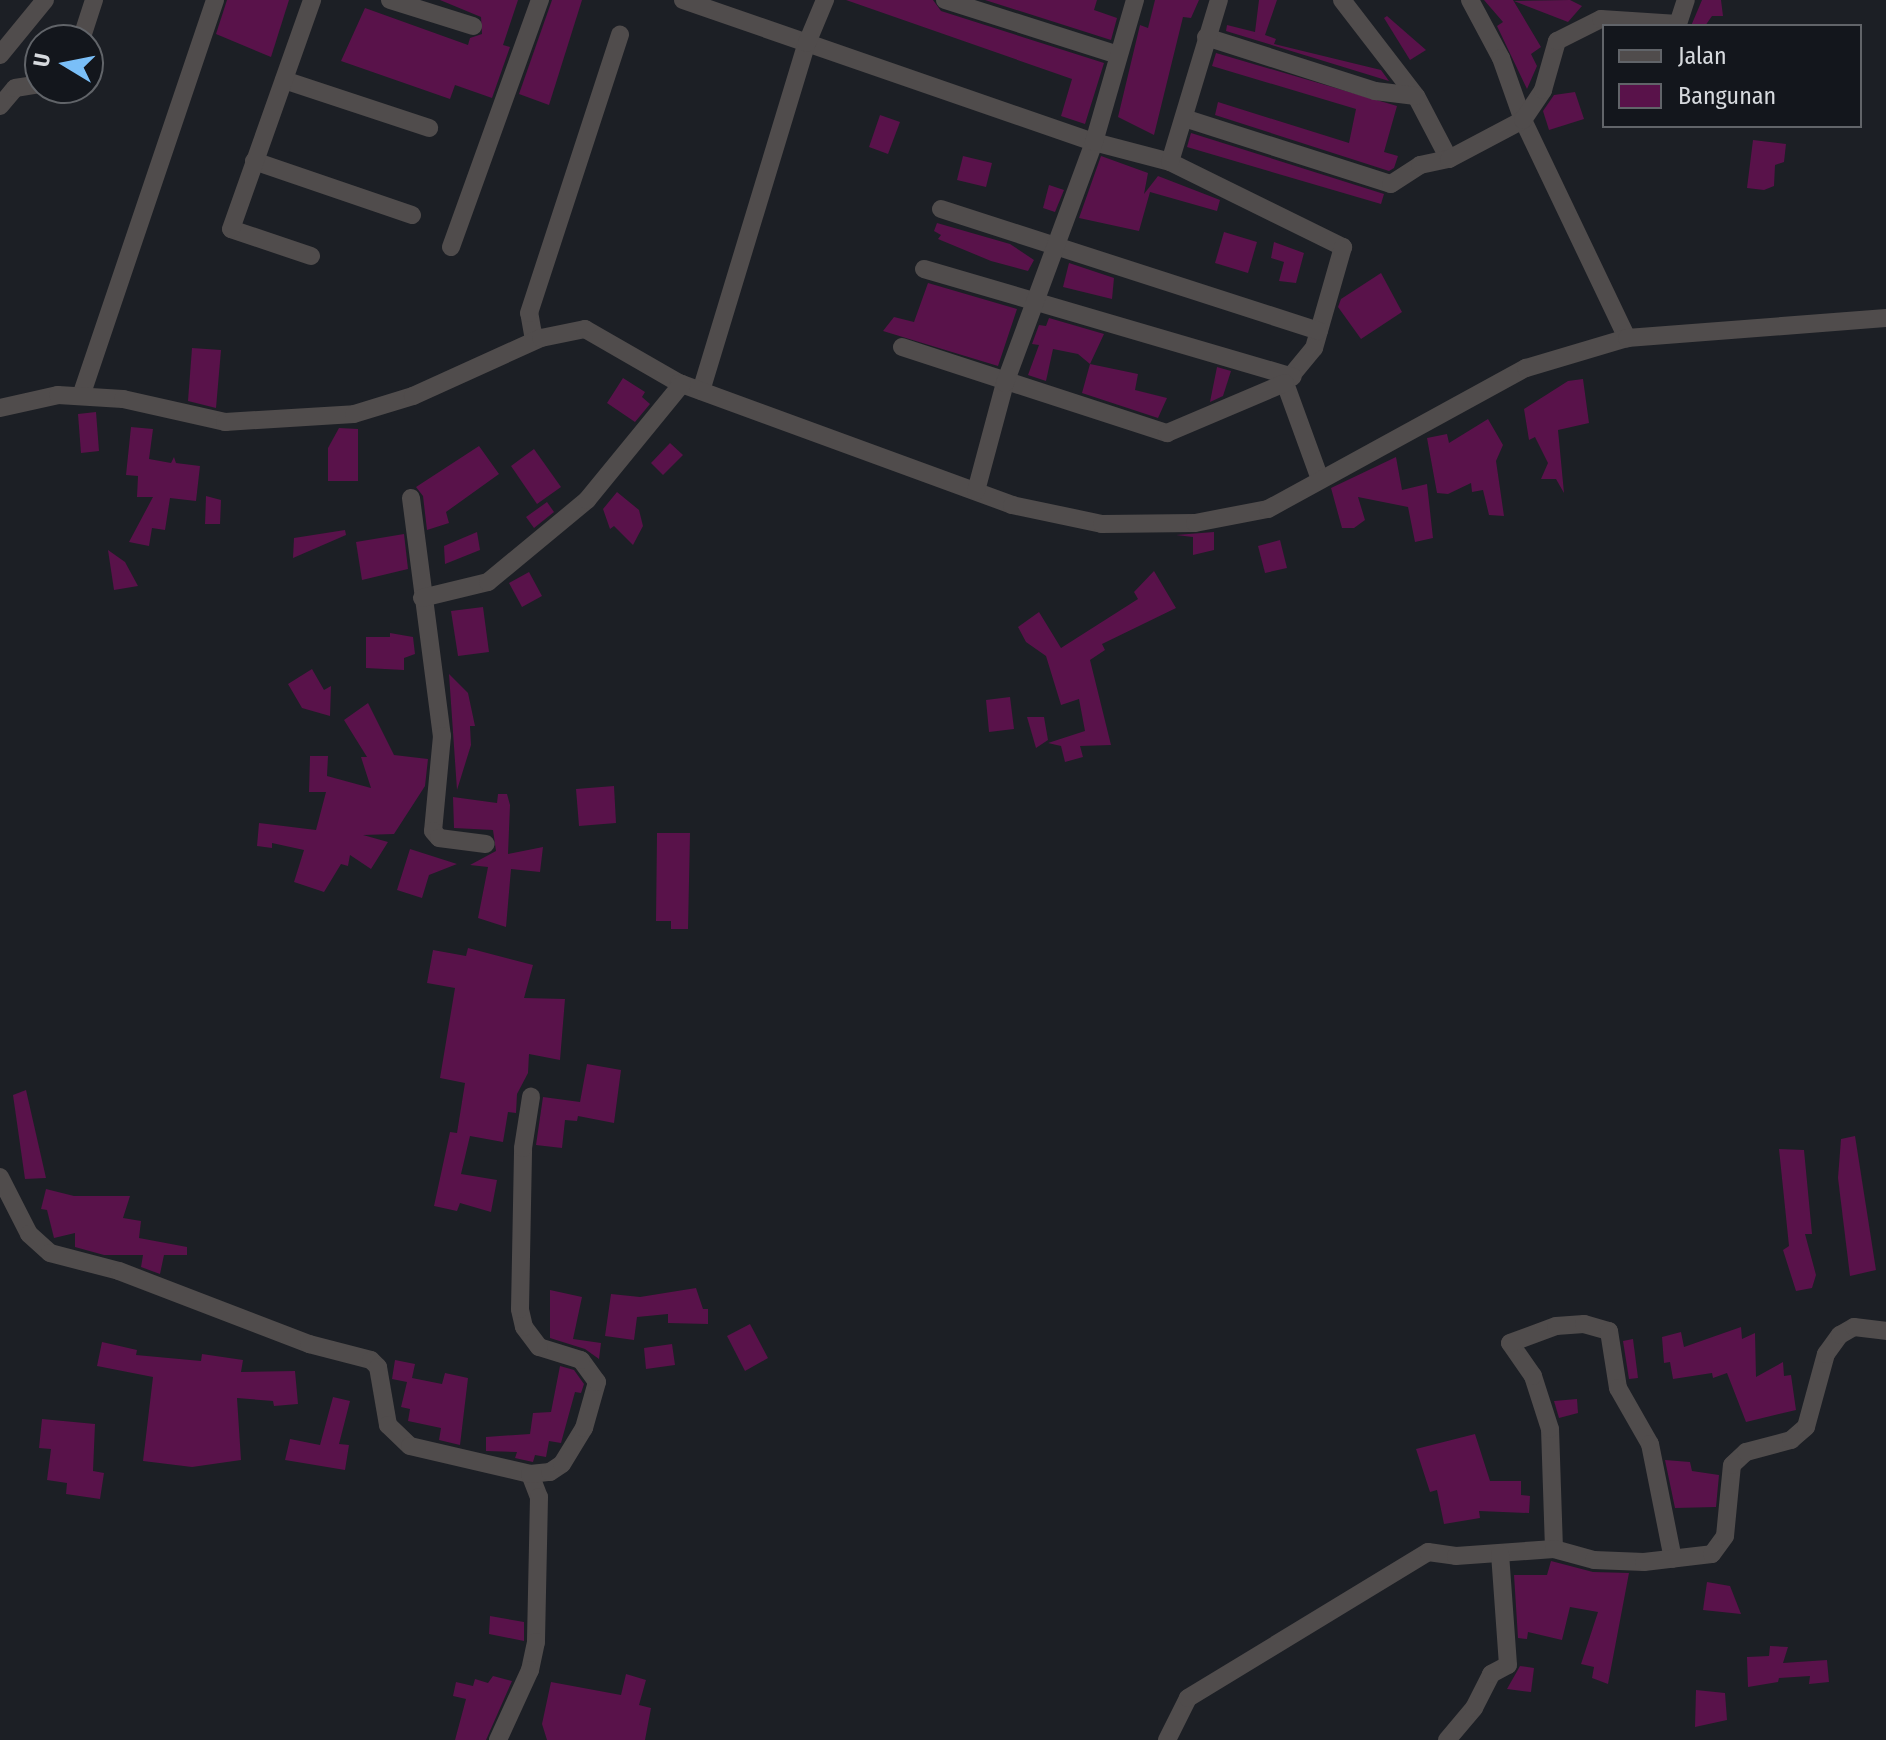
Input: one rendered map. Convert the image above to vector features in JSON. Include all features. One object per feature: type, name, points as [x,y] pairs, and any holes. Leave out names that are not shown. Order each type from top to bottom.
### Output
[{"type":"street","points":[[0,55],[45,0]]},
{"type":"street","points":[[86,24],[94,0]]},
{"type":"street","points":[[81,396],[215,0]]},
{"type":"street","points":[[311,256],[231,229],[312,0]]},
{"type":"street","points":[[390,0],[473,26]]},
{"type":"street","points":[[451,247],[540,0]]},
{"type":"street","points":[[683,0],[1094,142],[1170,162],[1343,247],[1314,348],[1289,380],[1167,433],[1005,383],[902,347]]},
{"type":"street","points":[[701,391],[807,43],[825,0]]},
{"type":"street","points":[[945,0],[1115,54]]},
{"type":"street","points":[[976,491],[1005,383],[1094,142],[1115,54],[1135,0]]},
{"type":"street","points":[[1170,162],[1219,0]]},
{"type":"street","points":[[1342,0],[1416,96],[1449,159]]},
{"type":"street","points":[[1470,0],[1501,58],[1523,120],[1627,338]]},
{"type":"street","points":[[1184,118],[1391,184],[1420,165],[1449,159],[1523,120],[1543,90],[1550,50],[1557,41],[1601,19],[1678,24],[1686,0]]},
{"type":"street","points":[[534,340],[529,313],[620,35]]},
{"type":"street","points":[[1206,37],[1375,91],[1416,96]]},
{"type":"street","points":[[284,80],[429,128]]},
{"type":"street","points":[[0,106],[15,88],[24,87]]},
{"type":"street","points":[[254,161],[412,215]]},
{"type":"street","points":[[941,209],[1319,331]]},
{"type":"street","points":[[924,269],[1289,380]]},
{"type":"street","points":[[0,408],[20,401],[81,396],[139,402],[225,422],[354,414],[413,396],[534,340],[585,329],[651,371],[682,384],[976,491],[1073,521],[1180,523],[1246,516],[1526,368],[1627,338],[1886,318]]},
{"type":"street","points":[[1289,380],[1320,479]]},
{"type":"street","points":[[422,598],[484,584],[521,555],[587,500],[682,384]]},
{"type":"street","points":[[411,498],[442,736],[433,831],[439,838],[486,844]]},
{"type":"street","points":[[0,1177],[29,1234],[50,1253],[71,1262],[119,1271],[309,1344],[371,1360],[378,1367],[388,1425],[410,1446],[530,1474],[550,1472],[562,1464],[584,1428],[597,1382],[581,1360],[539,1347],[524,1327],[520,1309],[523,1148],[531,1097]]},
{"type":"street","points":[[1554,1549],[1550,1429],[1533,1376],[1510,1343],[1556,1326],[1584,1324],[1609,1331],[1618,1388],[1650,1444],[1673,1559]]},
{"type":"street","points":[[1167,1740],[1188,1698],[1428,1552],[1500,1553],[1554,1549],[1594,1560],[1705,1556],[1719,1547],[1729,1518],[1732,1465],[1746,1452],[1791,1440],[1806,1427],[1832,1343],[1848,1329],[1886,1331]]},
{"type":"street","points":[[498,1740],[530,1670],[536,1642],[539,1497],[530,1474]]},
{"type":"street","points":[[1447,1740],[1474,1708],[1491,1674],[1508,1665],[1500,1553]]},
{"type":"building","points":[[227,0],[289,0],[271,57],[216,34]]},
{"type":"building","points":[[440,0],[518,0],[503,45],[510,47],[492,98],[455,85],[450,99],[341,61],[365,8],[468,45],[470,38],[482,34],[481,17]]},
{"type":"building","points":[[552,0],[582,0],[549,105],[519,94]]},
{"type":"building","points":[[846,0],[933,0],[941,11],[1104,63],[1085,124],[1061,116],[1072,79]]},
{"type":"building","points":[[985,0],[1097,0],[1094,10],[1117,18],[1111,40]]},
{"type":"building","points":[[1155,0],[1199,0],[1191,18],[1183,17],[1154,135],[1118,117],[1140,25],[1148,28]]},
{"type":"building","points":[[1259,0],[1277,0],[1265,35],[1276,39],[1274,44],[1381,70],[1389,81],[1226,31],[1227,25],[1255,32]]},
{"type":"building","points":[[1484,0],[1513,0],[1541,47],[1531,54],[1537,66],[1527,89],[1497,26],[1503,22]]},
{"type":"building","points":[[1570,0],[1582,6],[1568,22],[1514,1]]},
{"type":"building","points":[[1702,0],[1721,0],[1723,16],[1712,16],[1706,24],[1692,24]]},
{"type":"building","points":[[1387,16],[1426,50],[1410,60],[1384,18]]},
{"type":"building","points":[[1216,53],[1397,106],[1384,152],[1398,156],[1394,168],[1389,171],[1215,115],[1218,102],[1349,143],[1356,109],[1212,66]]},
{"type":"building","points":[[1575,92],[1584,119],[1549,130],[1543,111],[1554,95]]},
{"type":"building","points":[[880,115],[900,122],[888,154],[869,147]]},
{"type":"building","points":[[1191,133],[1384,194],[1381,204],[1187,147]]},
{"type":"building","points":[[1753,140],[1786,144],[1784,162],[1775,165],[1774,186],[1764,190],[1747,188]]},
{"type":"building","points":[[963,156],[992,163],[986,187],[957,180]]},
{"type":"building","points":[[1101,156],[1148,173],[1144,194],[1158,176],[1220,200],[1217,211],[1150,192],[1139,231],[1079,218]]},
{"type":"building","points":[[1049,185],[1064,190],[1055,212],[1043,208]]},
{"type":"building","points":[[937,223],[1010,244],[1034,260],[1028,271],[991,261],[938,239],[941,235],[934,231]]},
{"type":"building","points":[[1224,232],[1257,242],[1248,273],[1215,263]]},
{"type":"building","points":[[1274,242],[1304,253],[1296,283],[1279,281],[1284,262],[1271,258]]},
{"type":"building","points":[[1069,263],[1114,278],[1112,299],[1063,287]]},
{"type":"building","points":[[1381,273],[1402,312],[1361,339],[1338,307],[1341,299]]},
{"type":"building","points":[[928,283],[1017,309],[998,366],[883,331],[894,317],[914,322]]},
{"type":"building","points":[[1049,318],[1104,334],[1090,364],[1078,354],[1053,349],[1046,381],[1028,375],[1039,345],[1032,344],[1039,325],[1046,326]]},
{"type":"building","points":[[192,348],[221,350],[216,408],[188,401]]},
{"type":"building","points":[[1090,364],[1138,374],[1135,390],[1167,398],[1158,418],[1082,393]]},
{"type":"building","points":[[1217,367],[1231,371],[1223,396],[1210,402]]},
{"type":"building","points":[[623,378],[645,392],[642,397],[650,404],[635,422],[607,403]]},
{"type":"building","points":[[1583,379],[1589,423],[1558,430],[1564,493],[1556,479],[1541,479],[1548,463],[1535,437],[1529,440],[1524,409],[1568,381]]},
{"type":"building","points":[[96,412],[99,451],[81,453],[78,414]]},
{"type":"building","points":[[1488,419],[1503,445],[1496,461],[1504,516],[1489,515],[1483,490],[1472,492],[1471,483],[1448,494],[1437,493],[1427,438],[1447,434],[1449,443]]},
{"type":"building","points":[[131,427],[153,429],[149,459],[171,463],[174,457],[176,463],[200,466],[196,501],[170,498],[165,530],[152,528],[149,546],[129,542],[153,497],[137,497],[138,476],[126,475]]},
{"type":"building","points":[[339,428],[358,429],[358,481],[328,481],[328,448]]},
{"type":"building","points":[[670,443],[683,455],[663,475],[651,463]]},
{"type":"building","points":[[479,446],[499,474],[446,512],[449,523],[427,530],[423,496],[416,487]]},
{"type":"building","points":[[534,449],[561,487],[537,504],[511,466]]},
{"type":"building","points":[[1396,457],[1402,490],[1427,484],[1433,538],[1415,542],[1408,507],[1358,497],[1365,520],[1354,528],[1342,528],[1331,488]]},
{"type":"building","points":[[617,492],[639,510],[643,526],[633,545],[614,526],[610,529],[603,509]]},
{"type":"building","points":[[206,496],[221,500],[220,524],[205,524]]},
{"type":"building","points":[[547,502],[554,512],[534,528],[526,517]]},
{"type":"building","points":[[345,530],[346,535],[293,558],[294,538]]},
{"type":"building","points":[[477,532],[480,550],[445,564],[444,546]]},
{"type":"building","points":[[1214,532],[1214,550],[1193,555],[1193,537],[1176,535]]},
{"type":"building","points":[[404,534],[408,569],[362,580],[356,542]]},
{"type":"building","points":[[1280,540],[1287,568],[1265,573],[1258,546]]},
{"type":"building","points":[[108,550],[125,562],[138,586],[114,590]]},
{"type":"building","points":[[1154,571],[1176,608],[1102,644],[1105,650],[1090,660],[1111,745],[1080,746],[1083,757],[1065,762],[1061,746],[1048,743],[1085,731],[1079,699],[1061,705],[1046,656],[1026,642],[1018,627],[1039,612],[1061,648],[1138,599],[1134,592]]},
{"type":"building","points":[[529,572],[542,596],[522,607],[509,583]]},
{"type":"building","points":[[483,607],[489,652],[458,656],[451,611]]},
{"type":"building","points":[[390,633],[413,637],[415,654],[404,658],[404,670],[366,668],[366,637],[390,637]]},
{"type":"building","points":[[312,669],[324,690],[331,686],[330,716],[302,708],[288,684]]},
{"type":"building","points":[[449,674],[468,693],[475,726],[470,726],[471,745],[457,790]]},
{"type":"building","points":[[1010,697],[1014,729],[989,732],[986,700]]},
{"type":"building","points":[[368,703],[394,755],[428,759],[425,786],[394,834],[363,835],[388,842],[371,869],[350,855],[348,866],[341,864],[324,892],[294,882],[304,850],[272,843],[272,848],[257,846],[259,823],[316,830],[326,792],[309,792],[310,756],[328,756],[327,776],[371,788],[361,757],[367,757],[344,720]]},
{"type":"building","points":[[1027,717],[1044,717],[1048,740],[1036,748]]},
{"type":"building","points":[[614,786],[616,823],[579,826],[576,789]]},
{"type":"building","points":[[498,794],[507,794],[510,805],[508,854],[543,847],[540,872],[511,869],[506,927],[478,918],[488,867],[470,865],[496,851],[493,830],[454,828],[453,797],[497,803]]},
{"type":"building","points":[[657,833],[690,833],[688,929],[671,929],[671,921],[656,921]]},
{"type":"building","points":[[410,849],[457,864],[429,875],[422,898],[397,890]]},
{"type":"building","points":[[468,948],[533,965],[524,998],[565,999],[560,1060],[529,1054],[528,1073],[517,1094],[516,1113],[508,1112],[503,1142],[470,1136],[461,1174],[497,1180],[491,1212],[460,1203],[457,1211],[434,1206],[450,1132],[457,1133],[465,1083],[440,1078],[455,988],[427,983],[433,950],[466,956]]},
{"type":"building","points":[[587,1064],[621,1070],[614,1123],[578,1116],[577,1121],[565,1120],[562,1148],[536,1145],[543,1097],[580,1102]]},
{"type":"building","points":[[26,1090],[46,1178],[25,1179],[13,1095]]},
{"type":"building","points":[[1855,1136],[1876,1270],[1850,1276],[1838,1178],[1841,1139]]},
{"type":"building","points":[[1779,1149],[1804,1150],[1812,1234],[1805,1234],[1816,1275],[1812,1288],[1796,1291],[1783,1250],[1789,1246]]},
{"type":"building","points":[[46,1189],[74,1196],[130,1196],[123,1218],[141,1221],[139,1238],[187,1247],[187,1255],[164,1255],[160,1274],[141,1267],[143,1255],[104,1255],[75,1247],[75,1233],[54,1238],[47,1210],[41,1209]]},
{"type":"building","points":[[696,1288],[703,1309],[708,1309],[708,1324],[668,1323],[668,1314],[637,1317],[634,1340],[605,1336],[611,1294],[640,1297]]},
{"type":"building","points":[[550,1290],[582,1297],[573,1339],[601,1343],[599,1359],[585,1349],[550,1338]]},
{"type":"building","points":[[750,1324],[768,1358],[745,1371],[727,1336]]},
{"type":"building","points":[[1741,1327],[1742,1339],[1755,1333],[1756,1377],[1783,1362],[1784,1376],[1791,1375],[1796,1410],[1746,1422],[1727,1373],[1713,1378],[1712,1373],[1673,1379],[1670,1362],[1664,1363],[1662,1337],[1681,1332],[1684,1347]]},
{"type":"building","points":[[1633,1339],[1638,1378],[1629,1379],[1623,1341]]},
{"type":"building","points":[[102,1342],[137,1350],[136,1355],[201,1361],[202,1354],[243,1360],[241,1372],[295,1371],[298,1404],[274,1406],[273,1401],[237,1398],[241,1460],[192,1467],[143,1461],[153,1377],[97,1366]]},
{"type":"building","points":[[672,1344],[675,1365],[646,1369],[644,1348]]},
{"type":"building","points":[[395,1360],[415,1364],[412,1378],[442,1384],[445,1373],[468,1378],[460,1445],[439,1440],[441,1428],[408,1421],[410,1409],[401,1407],[407,1382],[392,1379]]},
{"type":"building","points":[[560,1366],[574,1370],[584,1384],[581,1393],[575,1392],[561,1443],[549,1441],[546,1457],[535,1455],[533,1462],[515,1458],[517,1452],[486,1451],[486,1437],[530,1434],[533,1413],[551,1412]]},
{"type":"building","points":[[333,1397],[350,1401],[339,1444],[349,1445],[345,1470],[285,1460],[290,1439],[320,1445]]},
{"type":"building","points":[[1577,1399],[1578,1413],[1559,1418],[1554,1401]]},
{"type":"building","points":[[42,1419],[95,1424],[93,1471],[104,1473],[100,1499],[66,1494],[67,1483],[47,1480],[51,1449],[39,1448]]},
{"type":"building","points":[[1475,1434],[1490,1481],[1521,1481],[1521,1495],[1530,1496],[1529,1513],[1479,1511],[1480,1518],[1444,1524],[1437,1490],[1430,1492],[1416,1449]]},
{"type":"building","points":[[1665,1460],[1690,1462],[1692,1471],[1719,1475],[1716,1507],[1675,1508]]},
{"type":"building","points":[[1551,1561],[1593,1572],[1629,1573],[1608,1684],[1592,1678],[1594,1667],[1581,1664],[1598,1612],[1570,1607],[1562,1640],[1528,1632],[1527,1639],[1518,1638],[1514,1575],[1547,1575]]},
{"type":"building","points":[[1707,1582],[1730,1586],[1741,1614],[1703,1610]]},
{"type":"building","points":[[490,1616],[524,1622],[524,1641],[489,1634]]},
{"type":"building","points":[[1770,1646],[1788,1647],[1783,1663],[1827,1660],[1829,1682],[1809,1684],[1810,1676],[1779,1678],[1778,1682],[1748,1687],[1747,1657],[1769,1656]]},
{"type":"building","points":[[1520,1666],[1534,1668],[1531,1692],[1507,1689]]},
{"type":"building","points":[[626,1674],[646,1680],[639,1705],[651,1708],[645,1740],[547,1740],[542,1724],[551,1682],[621,1695]]},
{"type":"building","points":[[493,1676],[512,1681],[486,1740],[455,1740],[466,1699],[453,1696],[456,1682],[473,1686],[475,1679],[488,1683]]},
{"type":"building","points":[[1696,1690],[1725,1693],[1727,1720],[1695,1727]]}]
